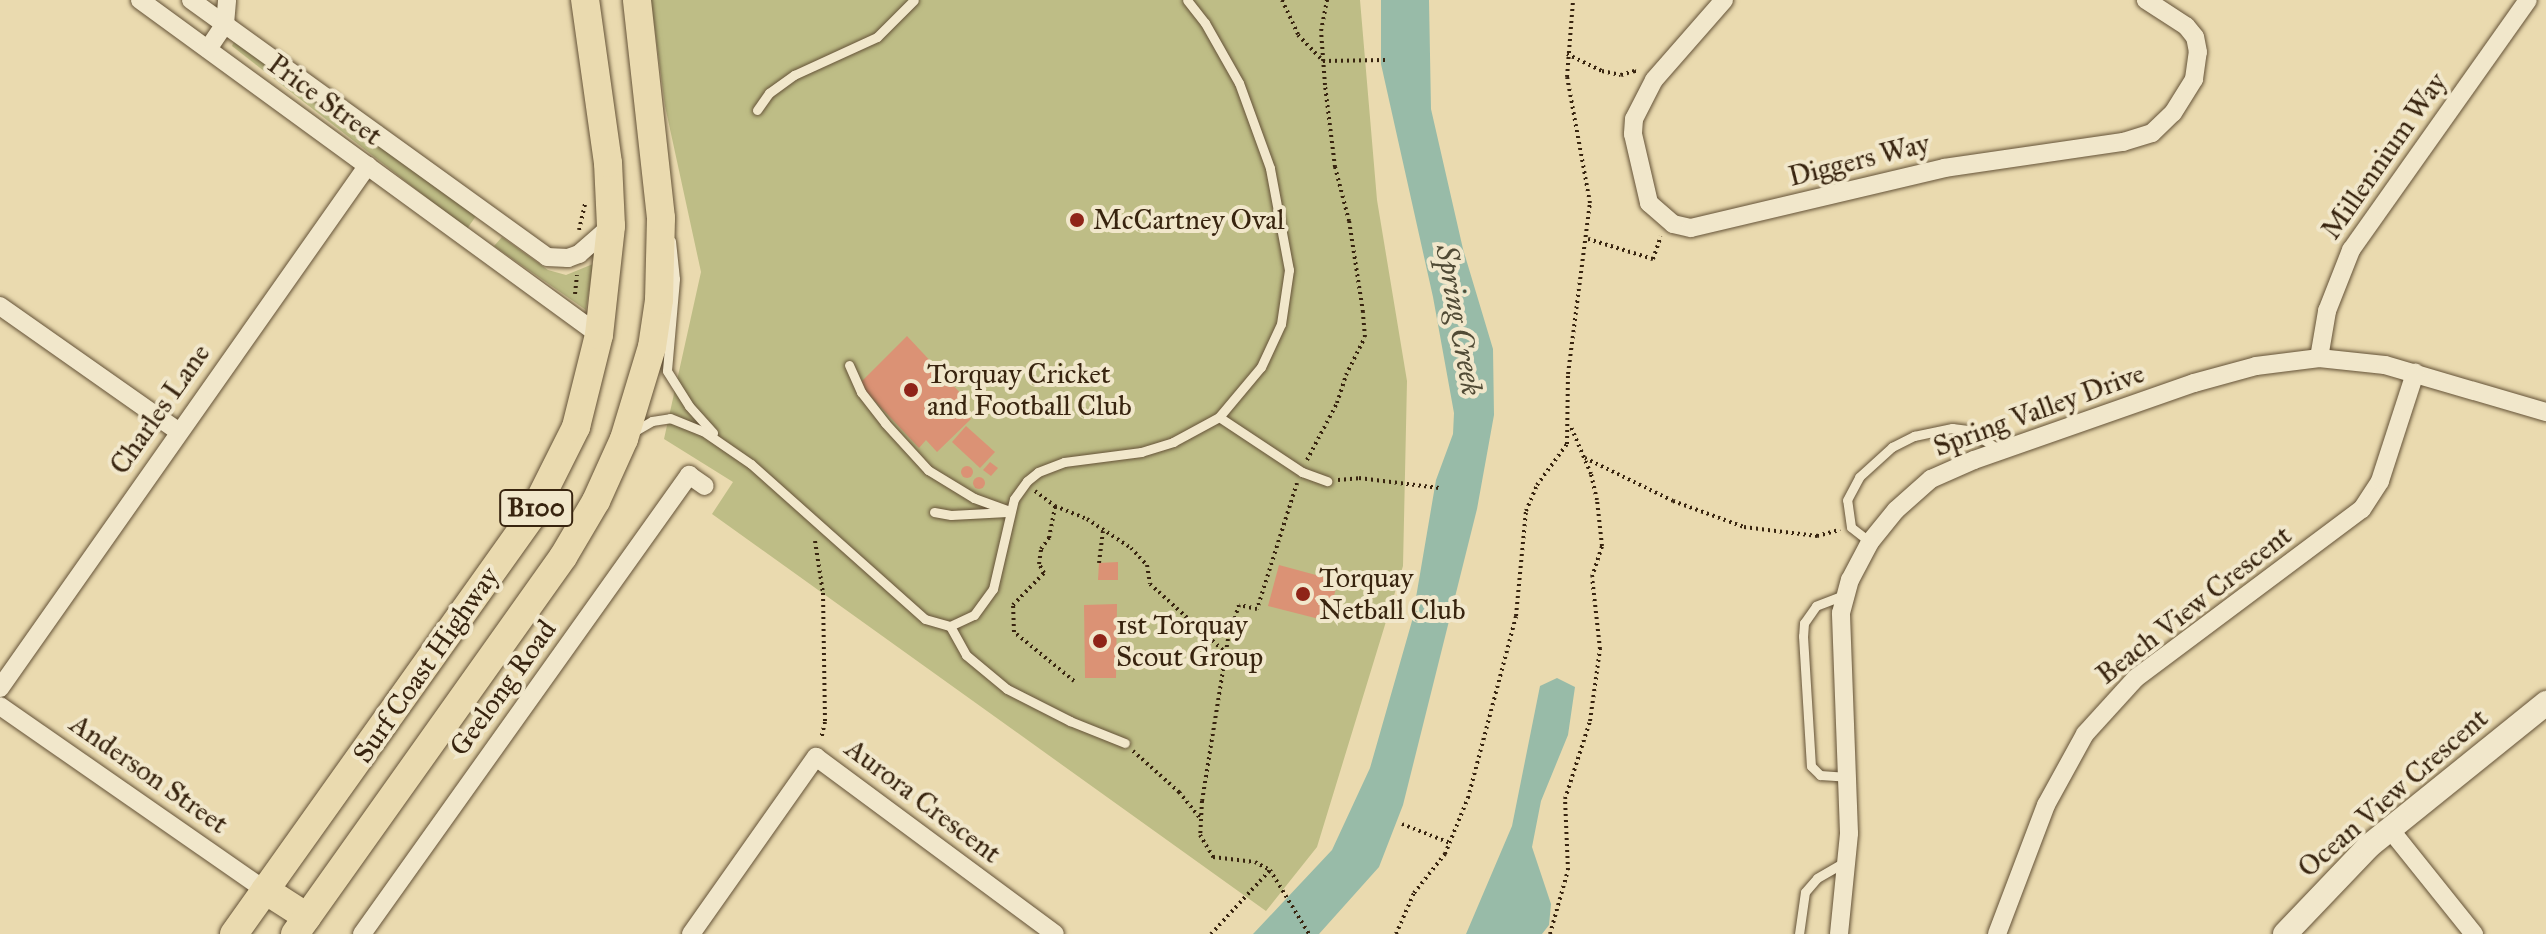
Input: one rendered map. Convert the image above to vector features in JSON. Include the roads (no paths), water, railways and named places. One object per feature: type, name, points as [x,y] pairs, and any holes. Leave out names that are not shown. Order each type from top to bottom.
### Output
[{"type":"main road","name":"Surf Coast Highway","points":[[234,934],[531,517],[576,427],[599,335],[611,226],[608,163],[585,0]]},
{"type":"main road","name":"Surf Coast Highway","points":[[301,926],[563,557],[596,501],[624,439],[652,347],[659,300],[661,224],[637,0]]},
{"type":"main road","points":[[265,890],[301,926]]},
{"type":"street","name":"Price Street","points":[[140,0],[599,335]]},
{"type":"street","name":"Price Street","points":[[191,0],[547,257],[576,255],[592,246],[611,226]]},
{"type":"street","points":[[208,49],[225,24],[227,0]]},
{"type":"street","name":"Diggers Way","points":[[1724,0],[1654,80],[1639,104],[1633,134],[1643,189],[1649,203],[1667,220],[1691,228],[1944,168],[2123,142],[2152,133],[2173,113],[2194,79],[2198,52],[2195,37],[2186,26],[2146,0]]},
{"type":"street","name":"Millennium Way","points":[[2319,358],[2327,311],[2351,250],[2528,0]]},
{"type":"street","name":"Charles Lane","points":[[0,688],[368,165]]},
{"type":"street","points":[[477,245],[491,218]]},
{"type":"street","points":[[0,306],[178,431]]},
{"type":"street","name":"Spring Valley Drive","points":[[1839,934],[1846,861],[1847,777],[1839,632],[1844,595],[1870,542],[1896,510],[1931,479],[2194,383],[2256,366],[2319,358],[2385,365],[2546,412]]},
{"type":"street","name":"Beach View Crescent","points":[[1997,934],[2046,805],[2085,734],[2136,678],[2362,509],[2380,481],[2415,373]]},
{"type":"street","name":"Geelong Road","points":[[362,934],[682,470],[705,486]]},
{"type":"street","name":"Ocean View Crescent","points":[[2285,934],[2340,873],[2389,828],[2546,703]]},
{"type":"street","name":"Anderson Street","points":[[0,706],[265,890]]},
{"type":"street","name":"Aurora Crescent","points":[[691,934],[816,757],[1055,934]]},
{"type":"street","points":[[2389,828],[2474,934]]},
{"type":"lane","points":[[757,110],[769,93],[794,75],[877,37],[914,0]]},
{"type":"lane","points":[[661,224],[675,253],[674,309],[667,371],[689,406],[722,443],[910,608],[938,625],[950,626],[974,615],[993,589],[1004,551],[1010,511],[1025,483],[1038,472],[1064,462],[1141,452],[1173,442],[1219,417],[1244,391],[1273,345],[1286,303],[1289,270],[1279,204],[1254,119],[1223,54],[1187,0]]},
{"type":"lane","points":[[849,365],[861,392],[919,461],[948,485],[1010,511]]},
{"type":"lane","points":[[1219,417],[1302,472],[1327,481]]},
{"type":"lane","points":[[624,439],[643,424],[670,418],[722,443]]},
{"type":"lane","points":[[1870,542],[1851,527],[1847,500],[1851,489],[1874,462],[1903,441],[1952,428],[1968,430],[2002,451]]},
{"type":"lane","points":[[934,512],[951,515],[1010,511]]},
{"type":"lane","points":[[1844,595],[1816,606],[1804,623],[1803,636],[1811,766],[1820,775],[1847,777]]},
{"type":"lane","points":[[950,626],[966,655],[1007,689],[1125,743]]},
{"type":"lane","points":[[1799,934],[1805,892],[1817,878],[1846,861]]},
{"type":"water","name":"Spring Creek","points":[[1381,0],[1429,0],[1431,109],[1463,249],[1493,349],[1494,415],[1477,509],[1403,805],[1379,867],[1319,934],[1253,934],[1332,850],[1370,768],[1412,621],[1436,480],[1453,434],[1454,413],[1433,297],[1381,64]]},
{"type":"water","points":[[1557,678],[1575,687],[1568,735],[1541,801],[1532,847],[1551,904],[1549,925],[1542,934],[1466,934],[1512,826],[1540,686]]},
{"type":"place","name":"McCartney Oval","points":[[1077,220]]},
{"type":"place","name":"Torquay Cricket and Football Club","points":[[911,390]]},
{"type":"place","name":"Torquay Netball Club","points":[[1303,594]]},
{"type":"place","name":"1st Torquay Scout Group","points":[[1100,641]]}]
